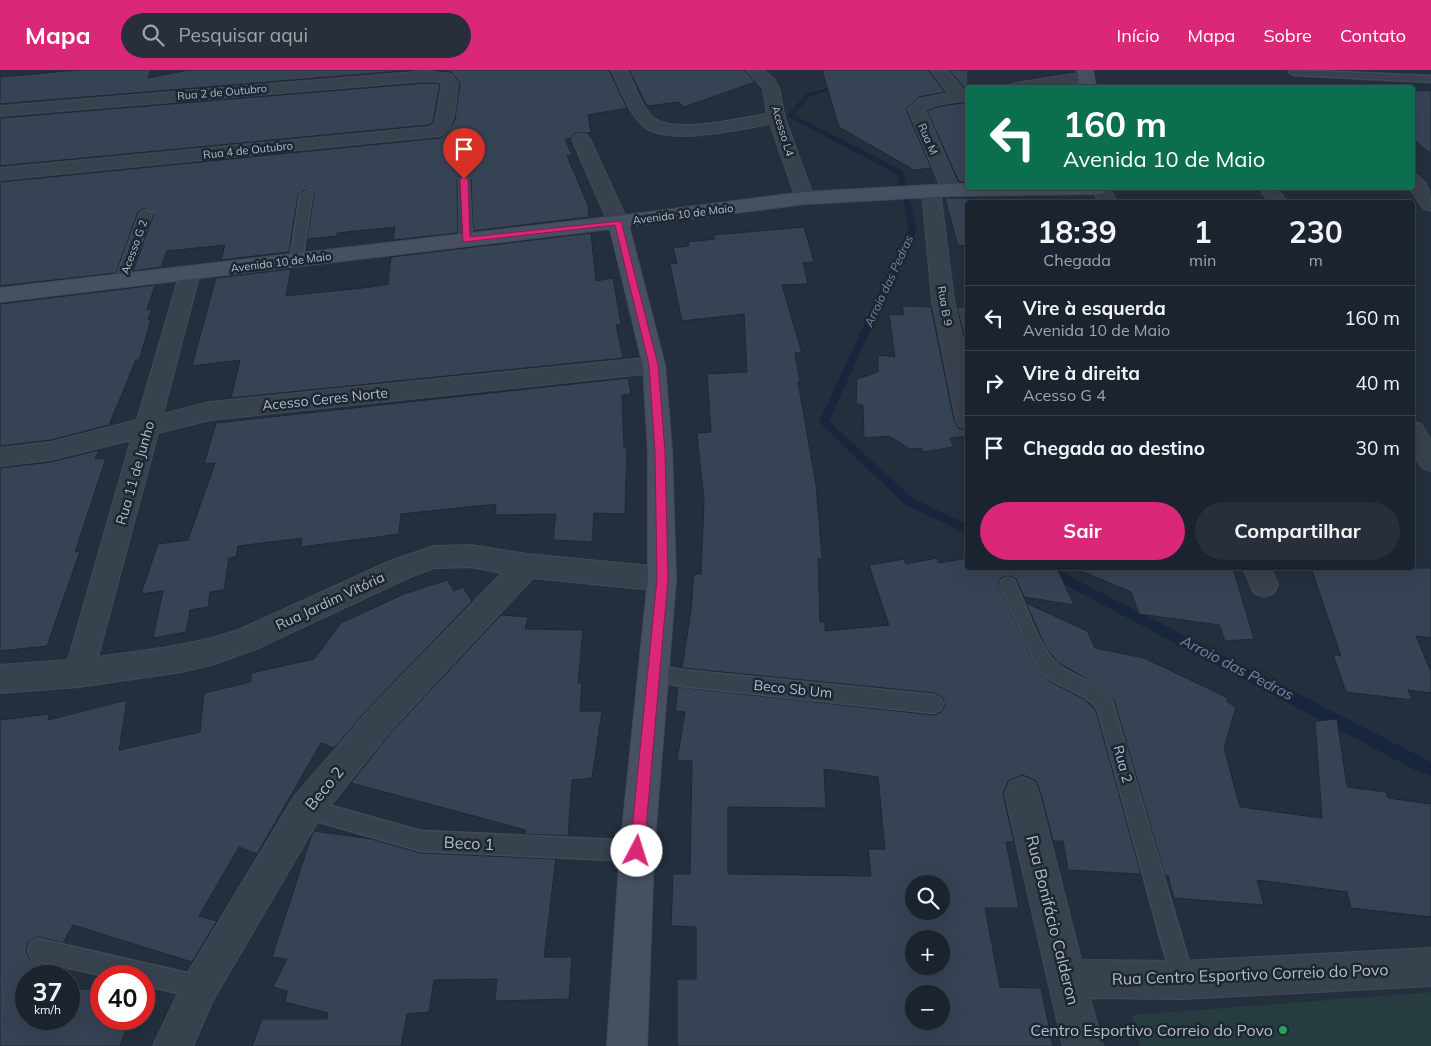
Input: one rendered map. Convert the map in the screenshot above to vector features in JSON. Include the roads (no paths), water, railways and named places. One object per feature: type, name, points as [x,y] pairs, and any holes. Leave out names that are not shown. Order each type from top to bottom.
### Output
[{"type":"street","points":[[619,70],[640,111],[648,122],[667,131],[689,131],[776,118]]},
{"type":"street","name":"Acesso L4","points":[[754,70],[772,88],[776,118],[805,198]]},
{"type":"street","points":[[938,70],[964,95]]},
{"type":"street","name":"Rua 2 de Outubro","points":[[0,111],[426,76],[444,77]]},
{"type":"street","name":"Rua 4 de Outubro","points":[[0,174],[434,132],[444,124],[450,83],[444,77]]},
{"type":"street","points":[[1037,85],[1086,78]]},
{"type":"street","name":"Rua M","points":[[933,191],[916,110],[922,104],[964,95]]},
{"type":"street","points":[[581,139],[618,222],[654,365],[660,452],[662,579],[637,851],[627,1046]]},
{"type":"street","points":[[1416,171],[1431,205]]},
{"type":"street","name":"Avenida 10 de Maio","points":[[0,295],[805,198],[989,190]]},
{"type":"street","name":"Rua B 9","points":[[933,191],[943,300],[965,406]]},
{"type":"street","name":"Rua 11 de Junho","points":[[79,673],[190,273]]},
{"type":"street","name":"Acesso Ceres Norte","points":[[0,457],[51,451],[210,411],[654,365]]},
{"type":"street","points":[[1415,435],[1431,461]]},
{"type":"street","name":"Rua Jardim Vitória","points":[[0,679],[79,673],[181,659],[215,651],[246,640],[400,569],[434,557],[471,556],[527,566],[662,579]]},
{"type":"street","name":"Beco 2","points":[[173,1046],[200,987],[306,809],[380,720],[527,566]]},
{"type":"street","name":"Rua Bonifácio Calderon","points":[[1022,794],[1084,1046]]},
{"type":"street","name":"Rua Centro Esportivo Correio do Povo","points":[[1069,979],[1183,980],[1431,967]]},
{"type":"lane","points":[[1294,72],[1431,79]]},
{"type":"lane","points":[[464,179],[466,240]]},
{"type":"lane","points":[[296,260],[306,195]]},
{"type":"lane","name":"Acesso G 2","points":[[121,281],[146,213]]},
{"type":"lane","name":"Rua 2","points":[[1008,585],[1047,667],[1095,694],[1104,702],[1183,980]]},
{"type":"lane","name":"Beco Sb Um","points":[[652,673],[681,678],[934,704]]},
{"type":"lane","name":"Beco 1","points":[[306,809],[421,841],[637,851]]},
{"type":"lane","points":[[39,950],[200,987]]},
{"type":"waterway","name":"Arroio das Pedras","points":[[843,85],[808,95],[790,116],[900,173],[913,228],[824,422],[908,501],[965,529]]},
{"type":"waterway","name":"Arroio das Pedras","points":[[1047,570],[1431,769]]},
{"type":"place","name":"Centro Esportivo Correio do Povo","points":[[1283,1030]]}]
